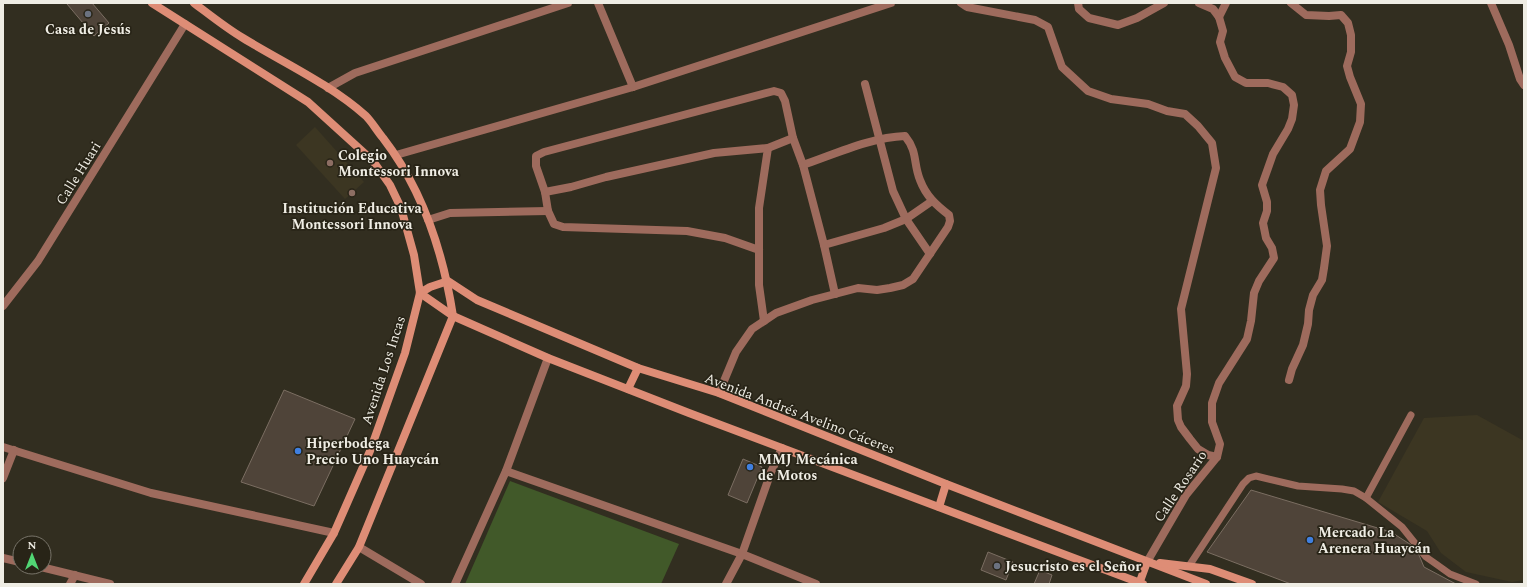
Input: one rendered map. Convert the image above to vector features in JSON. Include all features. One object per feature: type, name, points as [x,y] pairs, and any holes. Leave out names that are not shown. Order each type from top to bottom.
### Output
[{"type":"main road","points":[[152,3],[308,102],[373,161],[390,185],[401,208],[414,255],[420,293],[453,316],[548,358],[1141,584],[1147,562]]},
{"type":"main road","points":[[194,3],[241,37],[328,88],[366,117],[396,155],[416,190],[440,251],[448,281],[453,316],[359,547],[336,584]]},
{"type":"main road","points":[[420,293],[430,287],[448,281]]},
{"type":"main road","name":"Avenida Andrés Avelino Cáceres","points":[[448,281],[477,300],[638,368],[719,394],[946,484],[1206,584]]},
{"type":"main road","name":"Avenida Los Incas","points":[[304,584],[334,533],[370,451],[405,353],[420,293]]},
{"type":"main road","points":[[628,389],[638,368]]},
{"type":"main road","points":[[939,507],[946,484]]},
{"type":"main road","name":"Avenida Andrés Avelino Cáceres","points":[[1147,562],[1210,569],[1252,584]]},
{"type":"street","points":[[328,88],[354,73],[568,3]]},
{"type":"street","points":[[598,3],[633,87]]},
{"type":"street","points":[[396,155],[633,87],[891,3]]},
{"type":"street","points":[[961,3],[967,7],[1035,20],[1048,27],[1062,67],[1088,90],[1111,99],[1148,104],[1185,114],[1198,126],[1212,143],[1216,168],[1201,222],[1181,309],[1187,374],[1186,386],[1178,406],[1178,420],[1181,428],[1198,449],[1208,455],[1217,457]]},
{"type":"street","points":[[1078,6],[1089,18],[1118,25],[1137,18],[1164,3]]},
{"type":"street","points":[[1199,3],[1213,8],[1219,17],[1226,3]]},
{"type":"street","points":[[1289,380],[1292,369],[1303,345],[1313,295],[1322,280],[1324,268],[1327,246],[1320,190],[1326,171],[1350,149],[1360,122],[1361,104],[1347,66],[1351,52],[1351,35],[1348,23],[1341,15],[1306,15],[1291,3]]},
{"type":"street","points":[[1491,3],[1509,45],[1520,79],[1524,85]]},
{"type":"street","name":"Calle Rosario","points":[[1147,562],[1186,495],[1217,457],[1220,444],[1212,422],[1212,403],[1219,382],[1246,339],[1251,321],[1254,293],[1259,281],[1274,258],[1272,248],[1266,238],[1263,223],[1267,211],[1267,202],[1262,185],[1273,154],[1288,129],[1292,119],[1294,105],[1292,95],[1282,87],[1268,83],[1246,83],[1235,77],[1225,58],[1220,42],[1223,31],[1219,17]]},
{"type":"street","name":"Calle Huari","points":[[3,306],[38,261],[185,24]]},
{"type":"street","points":[[865,84],[871,112],[893,191],[906,219],[930,254]]},
{"type":"street","points":[[759,250],[725,238],[687,231],[562,227],[554,224],[548,211],[545,192],[536,166],[536,156],[544,152],[774,91],[781,93],[785,101],[793,138],[803,165],[835,294]]},
{"type":"street","points":[[719,394],[736,352],[752,329],[776,313],[812,300],[858,288],[877,290],[903,285],[913,279],[948,227],[950,221],[949,215],[932,201],[920,180],[912,145],[906,136],[880,140],[803,165]]},
{"type":"street","points":[[545,192],[714,153],[768,148],[793,138]]},
{"type":"street","points":[[764,321],[759,285],[759,208],[768,148]]},
{"type":"street","points":[[824,245],[884,228],[906,219],[932,201]]},
{"type":"street","points":[[428,220],[450,213],[548,211]]},
{"type":"street","points":[[455,584],[506,470],[548,358]]},
{"type":"street","points":[[3,447],[151,493],[334,533]]},
{"type":"street","points":[[726,584],[742,554],[771,472],[782,448]]},
{"type":"street","points":[[3,478],[14,450]]},
{"type":"street","points":[[506,470],[742,554],[816,584]]},
{"type":"street","points":[[359,547],[421,584]]},
{"type":"street","points":[[52,570],[110,584]]},
{"type":"street","points":[[70,584],[75,575]]},
{"type":"lane","points":[[1366,498],[1411,415]]},
{"type":"lane","points":[[1189,566],[1243,484],[1250,478],[1256,476],[1298,486],[1354,491],[1366,498],[1402,527],[1426,557],[1450,574],[1476,584]]},
{"type":"shaded area","name":"Colegio Montessori Innova","points":[[315,127],[364,182],[345,199],[296,145]]},
{"type":"shaded area","points":[[1477,415],[1524,441],[1524,580],[1512,582],[1466,572],[1441,553],[1427,531],[1378,502],[1424,418]]},
{"type":"green space","points":[[510,481],[679,544],[661,584],[465,584]]},
{"type":"building","name":"Casa de Jesús","points":[[92,3],[109,23],[94,36],[67,4]]},
{"type":"building","name":"Hiperbodega Precio Uno Huaycán","points":[[284,390],[355,419],[314,506],[241,482]]},
{"type":"building","points":[[743,459],[762,467],[747,503],[728,495]]},
{"type":"building","name":"Mercado La Arenera Huaycán","points":[[1251,490],[1391,532],[1416,548],[1424,567],[1456,584],[1291,584],[1207,552]]},
{"type":"building","name":"Jesucristo es el Señor","points":[[988,552],[1013,562],[1006,580],[981,570]]},
{"type":"building","points":[[1040,570],[1052,575],[1049,584],[1034,584]]},
{"type":"place","name":"Casa de Jesús","points":[[88,14]]},
{"type":"place","name":"Colegio Montessori Innova","points":[[330,163]]},
{"type":"place","name":"Institución Educativa Montessori Innova","points":[[352,193]]},
{"type":"place","name":"Hiperbodega Precio Uno Huaycán","points":[[298,451]]},
{"type":"place","name":"MMJ Mecánica de Motos","points":[[750,467]]},
{"type":"place","name":"Mercado La Arenera Huaycán","points":[[1310,540]]},
{"type":"place","name":"Jesucristo es el Señor","points":[[997,566]]}]
